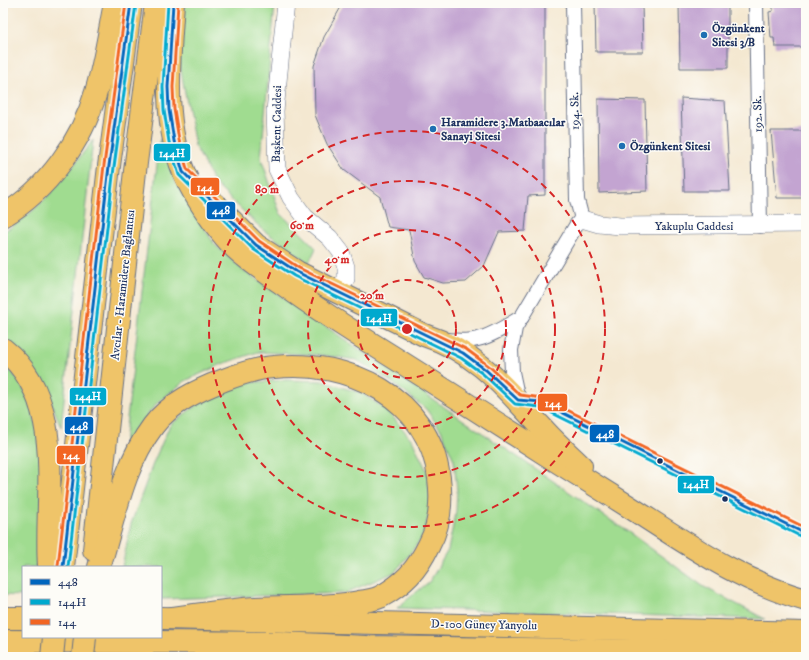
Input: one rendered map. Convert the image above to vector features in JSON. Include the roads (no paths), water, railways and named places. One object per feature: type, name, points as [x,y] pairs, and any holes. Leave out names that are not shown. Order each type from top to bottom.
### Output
[{"type":"main road","points":[[3,216],[37,189],[56,168],[73,144],[96,93],[115,3]]},
{"type":"main road","points":[[63,566],[109,166],[131,3]]},
{"type":"main road","name":"Avcılar - Haramidere Bağlantısı","points":[[92,566],[134,179],[156,3]]},
{"type":"main road","points":[[173,3],[169,72],[169,110],[174,141],[183,172],[212,221],[234,247],[304,300],[737,574],[786,594],[806,600]]},
{"type":"main road","points":[[183,172],[256,245],[297,272],[424,335],[439,340],[470,357],[499,380],[546,432],[589,473],[619,494],[655,523]]},
{"type":"main road","points":[[3,349],[21,366],[30,379],[43,416],[51,486],[49,566]]},
{"type":"main road","points":[[99,566],[130,469],[140,445],[154,424],[174,405],[190,395],[243,373],[272,367],[296,365],[317,367],[346,373],[383,389],[401,403],[423,430],[431,447],[437,466],[440,490],[439,516],[434,535],[419,565],[400,586],[377,599],[338,606],[253,608],[167,618]]},
{"type":"main road","points":[[3,618],[22,618]]},
{"type":"main road","name":"D-100 Güney Yanyolu","points":[[167,618],[806,633]]},
{"type":"main road","points":[[52,657],[54,638]]},
{"type":"main road","points":[[82,657],[85,638]]},
{"type":"main road","points":[[3,641],[280,643],[367,647],[806,653]]},
{"type":"street","name":"Başkent Caddesi","points":[[286,3],[275,111],[277,169],[291,198],[305,217],[330,238],[342,252],[346,267],[346,278],[338,292]]},
{"type":"street","name":"194. Sk.","points":[[573,3],[577,200],[582,219]]},
{"type":"street","name":"192. Sk.","points":[[756,3],[760,226]]},
{"type":"street","name":"Yakuplu Caddesi","points":[[582,219],[599,224],[620,226],[760,226],[806,224]]},
{"type":"street","points":[[518,400],[512,372],[511,350],[515,328],[577,224],[582,219]]},
{"type":"street","points":[[439,340],[463,342],[482,339],[522,317]]},
{"type":"lane","points":[[518,400],[541,402],[806,534]]},
{"type":"place","name":"Özgünkent Sitesi 3/B","points":[[704,35]]},
{"type":"place","name":"Haramidere 3.Matbaacılar Sanayi Sitesi","points":[[433,129]]},
{"type":"place","name":"Özgünkent Sitesi","points":[[622,146]]}]
